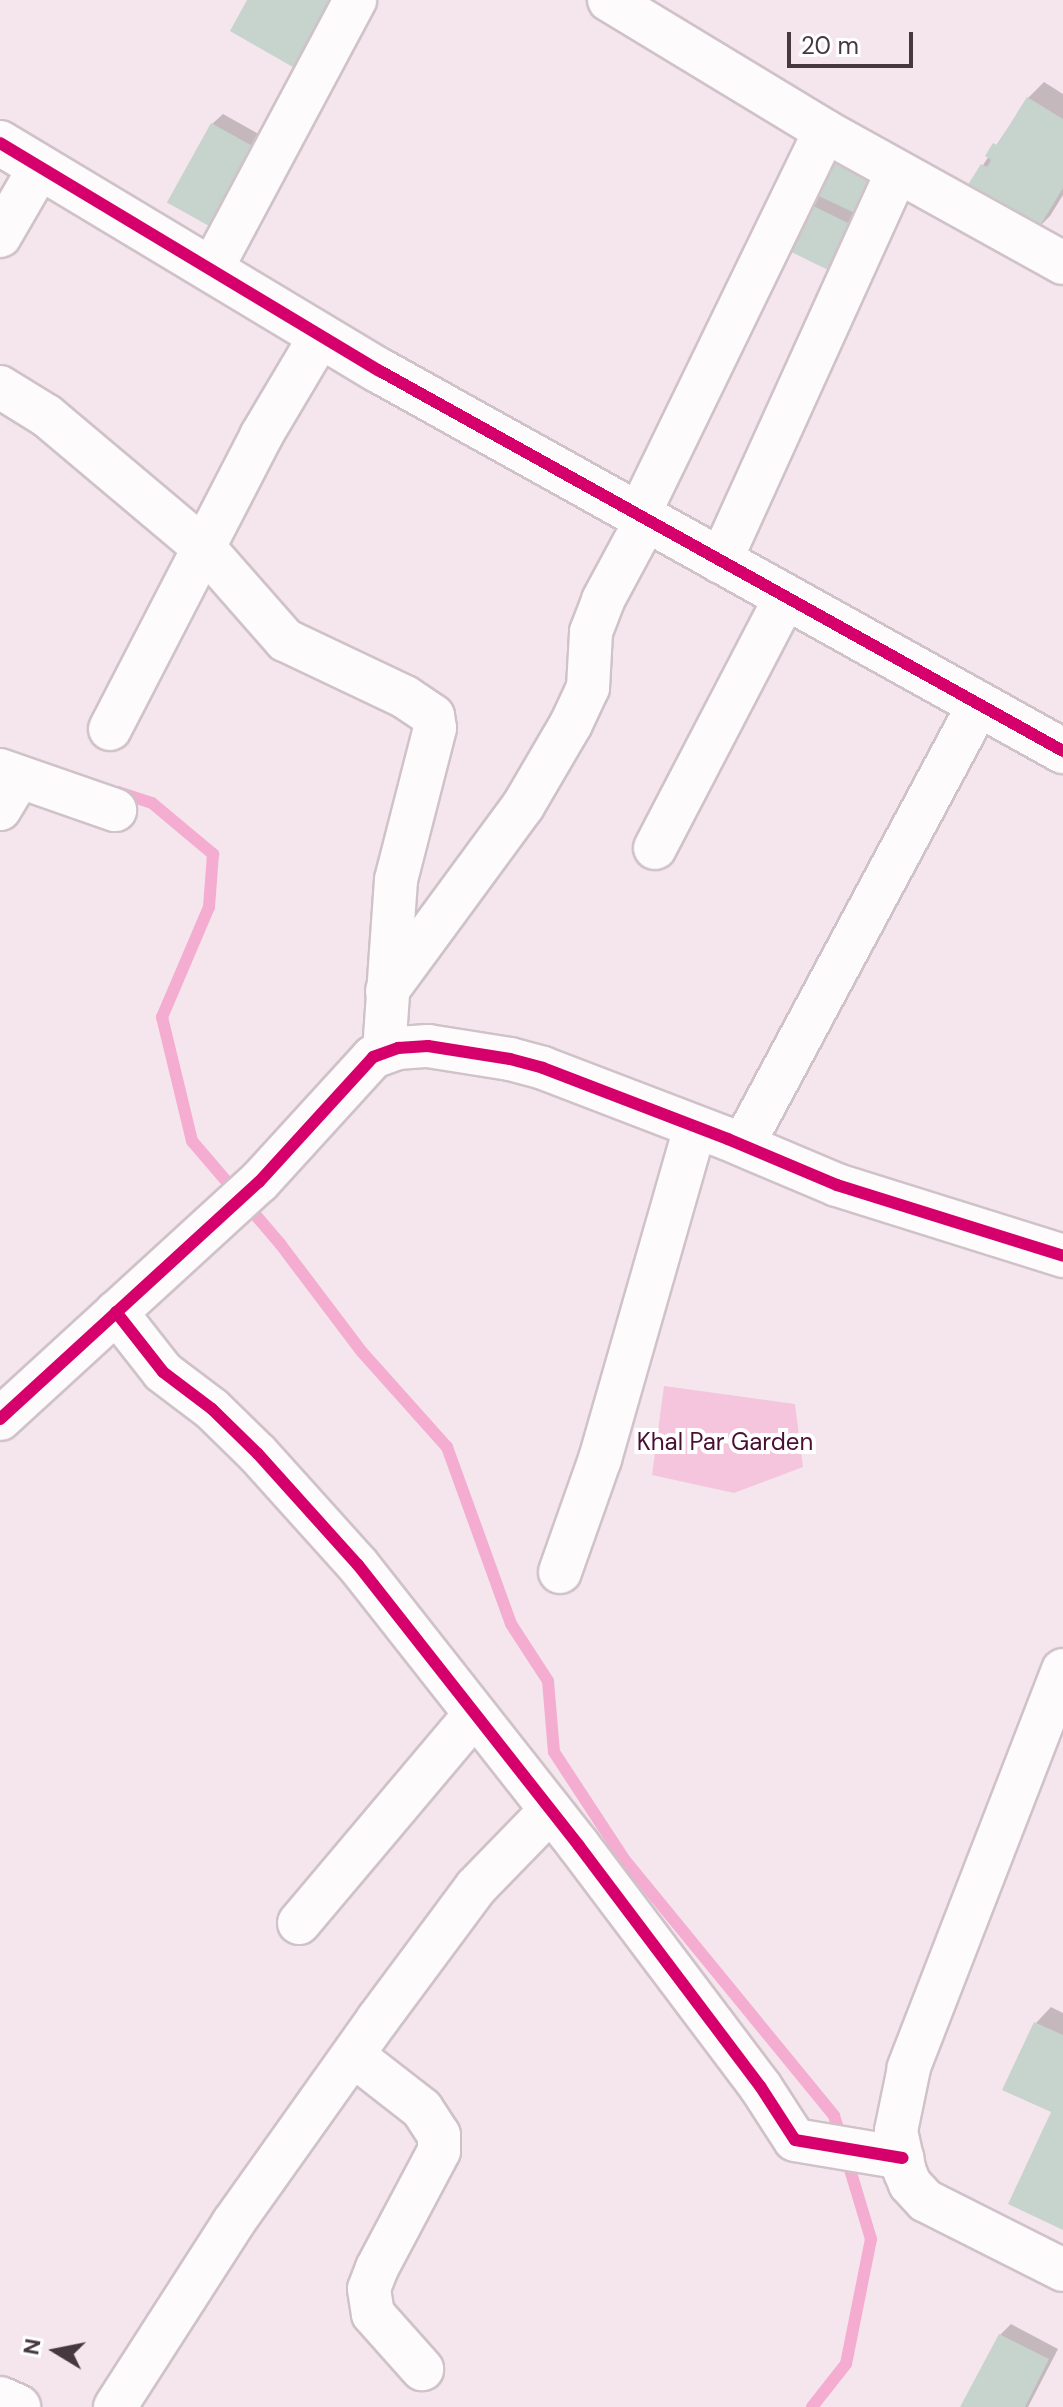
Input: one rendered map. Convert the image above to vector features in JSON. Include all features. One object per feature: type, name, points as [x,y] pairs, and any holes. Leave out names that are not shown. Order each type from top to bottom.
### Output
[{"type":"street","points":[[211,270],[355,0]]},
{"type":"street","points":[[609,0],[825,131],[1063,263]]},
{"type":"street","points":[[387,991],[523,806],[571,724],[588,688],[591,632],[603,600],[825,131]]},
{"type":"street","points":[[0,143],[321,335],[720,562],[1063,751]]},
{"type":"street","points":[[0,236],[40,167]]},
{"type":"street","points":[[720,562],[897,171]]},
{"type":"street","points":[[110,729],[206,550],[261,436],[321,335]]},
{"type":"street","points":[[0,387],[47,416],[206,550],[285,640],[405,697],[433,716],[435,728],[396,880],[384,1052]]},
{"type":"street","points":[[655,848],[785,598]]},
{"type":"street","points":[[743,1145],[979,704]]},
{"type":"street","points":[[6,785],[115,810]]},
{"type":"street","points":[[3,1412],[259,1182],[373,1057],[384,1052],[428,1046],[510,1059],[543,1068],[743,1145],[837,1185],[1063,1256]]},
{"type":"street","points":[[560,1572],[600,1459],[695,1127]]},
{"type":"street","points":[[116,1312],[163,1372],[212,1409],[258,1454],[358,1565],[551,1810],[760,2086],[795,2140],[902,2158]]},
{"type":"street","points":[[1063,1670],[909,2068],[898,2116],[902,2158],[910,2184],[926,2201],[1063,2270]]},
{"type":"street","points":[[299,1923],[475,1714]]},
{"type":"street","points":[[115,2407],[233,2223],[476,1887],[551,1810]]},
{"type":"street","points":[[354,2056],[422,2109],[439,2135],[439,2151],[369,2289],[373,2314],[422,2369]]},
{"type":"street","points":[[0,2399],[18,2407]]},
{"type":"green space","name":"Khal Par Garden","points":[[664,1386],[795,1404],[803,1467],[734,1493],[652,1475]]},
{"type":"building","points":[[247,0],[331,0],[305,74],[230,31]]},
{"type":"building","points":[[1027,97],[1063,119],[1063,188],[1035,234],[964,191],[981,164],[987,167],[991,160],[985,156],[993,143],[997,145]]},
{"type":"building","points":[[211,123],[262,151],[218,231],[167,203]]},
{"type":"building","points":[[829,149],[884,175],[864,217],[809,192]]},
{"type":"building","points":[[801,200],[853,225],[831,271],[779,246]]},
{"type":"building","points":[[1034,2022],[1063,2035],[1063,2230],[1008,2204],[1051,2112],[1002,2090]]},
{"type":"building","points":[[999,2334],[1049,2359],[1025,2407],[960,2407]]},
{"type":"waterway","points":[[118,792],[152,803],[213,854],[209,907],[162,1017],[192,1141],[281,1245],[362,1352],[447,1447],[511,1624],[548,1681],[554,1752],[624,1859],[834,2116],[841,2138]]},
{"type":"waterway","points":[[812,2407],[846,2364],[871,2239],[846,2156]]},
{"type":"cycle path","points":[[0,143],[380,371],[1063,751]]},
{"type":"cycle path","points":[[0,1419],[259,1182],[373,1057],[398,1048],[428,1046],[510,1059],[543,1068],[728,1139],[837,1185],[1063,1256]]},
{"type":"cycle path","points":[[116,1312],[163,1372],[212,1409],[258,1454],[358,1565],[579,1846],[760,2086],[795,2140],[902,2158]]}]
